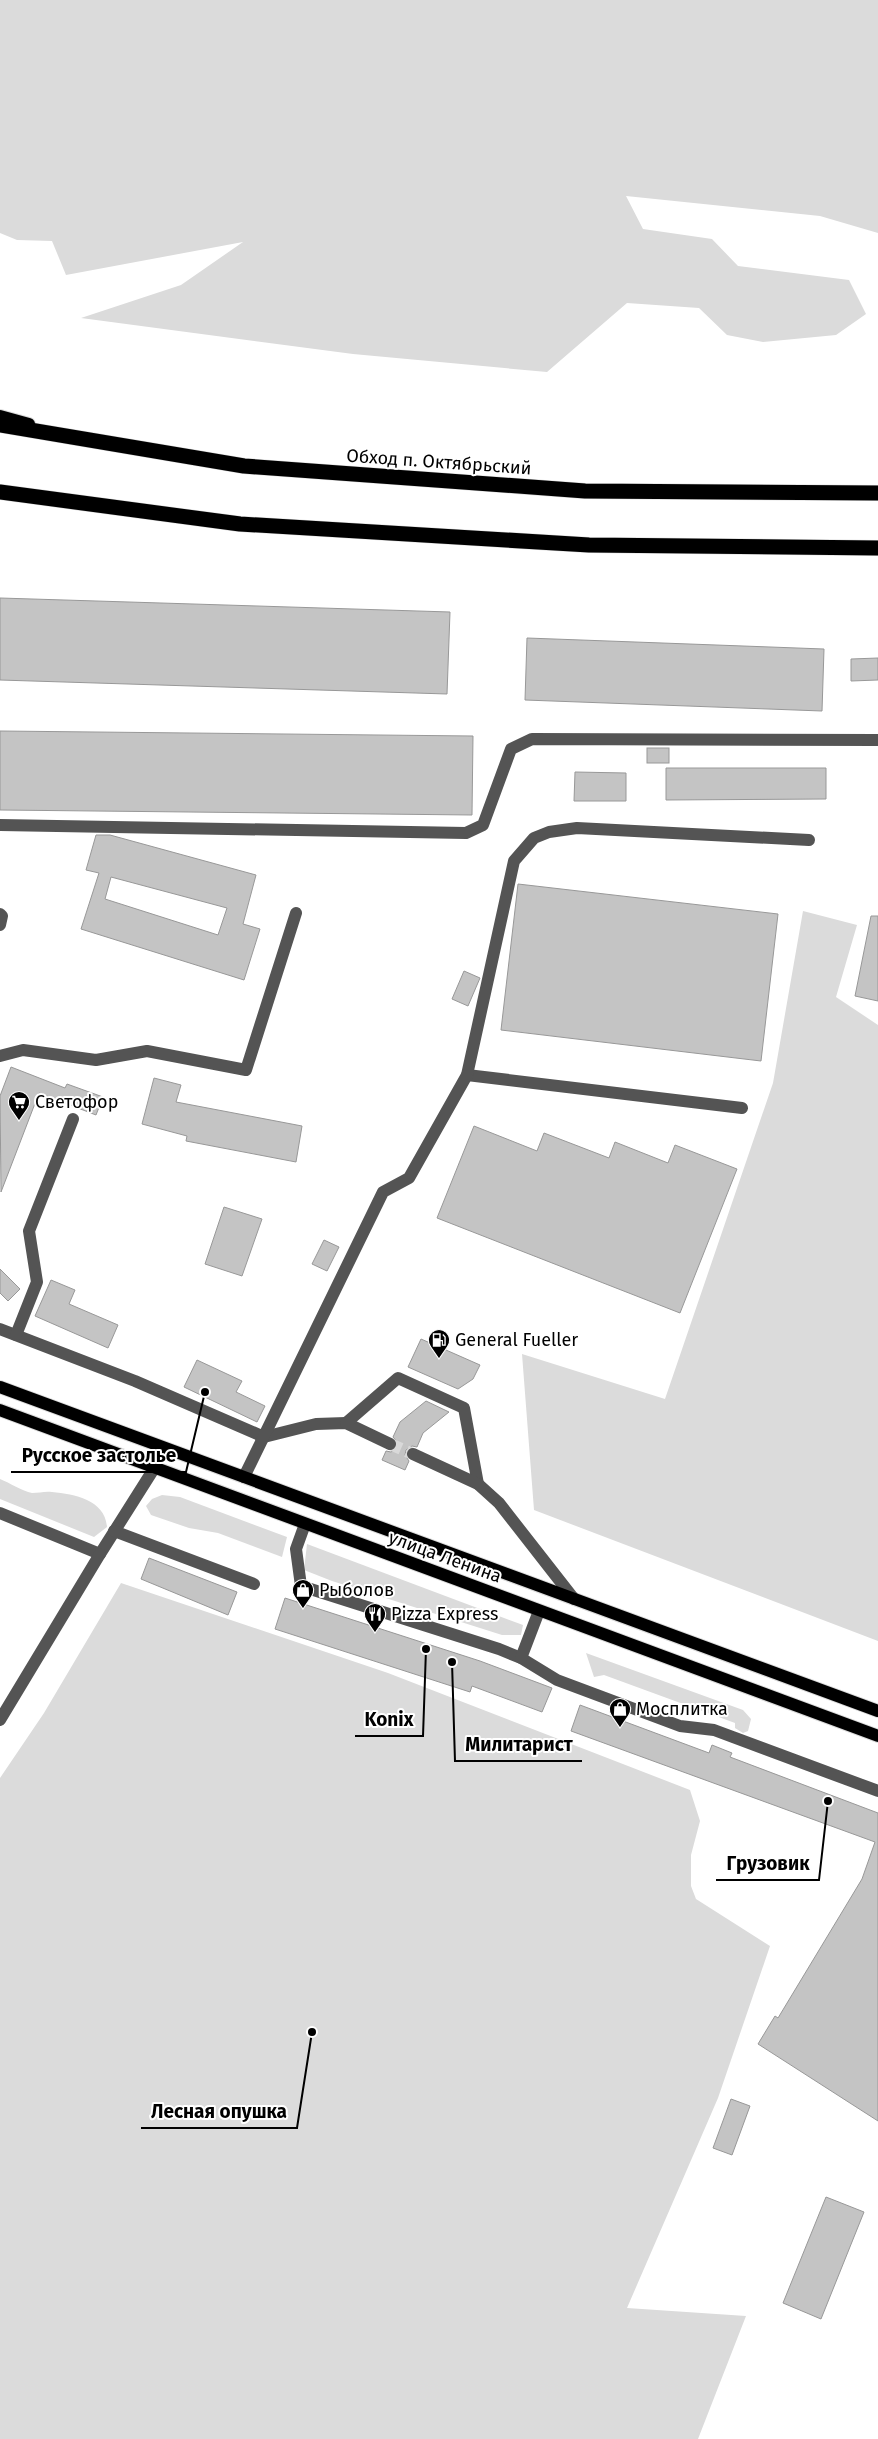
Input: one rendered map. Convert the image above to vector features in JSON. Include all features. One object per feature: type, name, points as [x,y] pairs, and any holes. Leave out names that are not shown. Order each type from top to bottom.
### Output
[{"type":"highway","name":"Обход п. Октябрьский","points":[[0,425],[244,466],[575,490],[878,493]]},
{"type":"highway","points":[[0,492],[240,524],[589,545],[878,548]]},
{"type":"main road","points":[[0,416],[84,440]]},
{"type":"main road","points":[[0,500],[41,498]]},
{"type":"main road","name":"улица Ленина","points":[[0,1387],[878,1711]]},
{"type":"main road","name":"улица Ленина","points":[[0,1410],[878,1736]]},
{"type":"street","points":[[0,825],[466,833],[483,825],[498,778],[511,749],[532,739],[878,740]]},
{"type":"street","points":[[244,1477],[383,1192],[409,1178],[468,1075],[514,861],[534,838],[549,832],[577,828],[809,840]]},
{"type":"street","points":[[0,1056],[23,1050],[96,1060],[147,1050],[246,1070],[296,912]]},
{"type":"street","points":[[0,914],[2,916],[0,925]]},
{"type":"street","points":[[468,1075],[742,1108]]},
{"type":"street","points":[[16,1335],[37,1282],[29,1231],[73,1119]]},
{"type":"street","points":[[0,1329],[135,1381],[264,1438],[316,1424],[346,1423],[390,1444]]},
{"type":"street","points":[[346,1423],[398,1378],[464,1408],[478,1484]]},
{"type":"street","points":[[413,1454],[478,1484],[500,1503],[574,1599]]},
{"type":"street","points":[[0,1720],[114,1531],[155,1467]]},
{"type":"street","points":[[0,1513],[100,1554]]},
{"type":"street","points":[[305,1524],[296,1549],[302,1586],[521,1658],[557,1680],[680,1726],[714,1730],[878,1791]]},
{"type":"street","points":[[114,1531],[254,1584]]},
{"type":"street","points":[[521,1658],[539,1611]]},
{"type":"shaded area","points":[[0,0],[878,0],[878,233],[820,216],[626,196],[643,229],[712,239],[738,266],[849,280],[866,314],[836,335],[763,342],[727,335],[699,308],[627,303],[547,372],[353,354],[81,318],[181,285],[243,242],[66,275],[52,241],[17,240],[0,233]]},
{"type":"shaded area","points":[[803,911],[857,925],[836,997],[878,1025],[878,1641],[534,1510],[522,1354],[665,1399],[773,1083]]},
{"type":"shaded area","points":[[0,1479],[32,1493],[61,1493],[87,1500],[101,1510],[107,1527],[94,1537],[0,1499]]},
{"type":"shaded area","points":[[162,1495],[180,1497],[287,1537],[282,1557],[218,1533],[189,1528],[151,1515],[146,1506],[152,1499]]},
{"type":"shaded area","points":[[307,1544],[523,1625],[521,1635],[502,1635],[332,1581],[304,1570]]},
{"type":"shaded area","points":[[121,1583],[388,1673],[690,1790],[700,1821],[691,1855],[691,1886],[696,1899],[770,1946],[718,2098],[627,2308],[746,2316],[698,2439],[0,2439],[0,1778],[44,1713]]},
{"type":"shaded area","points":[[586,1653],[743,1710],[751,1719],[748,1731],[743,1733],[735,1728],[735,1723],[604,1675],[594,1677]]},
{"type":"building","points":[[0,598],[450,612],[447,694],[0,680]]},
{"type":"building","points":[[527,638],[824,649],[822,711],[525,700]]},
{"type":"building","points":[[878,658],[878,680],[851,681],[851,659]]},
{"type":"building","points":[[0,731],[473,736],[472,815],[0,810]]},
{"type":"building","points":[[647,748],[669,748],[669,763],[647,763]]},
{"type":"building","points":[[666,768],[826,768],[826,799],[666,800]]},
{"type":"building","points":[[575,772],[626,773],[626,801],[574,801]]},
{"type":"building","points":[[96,835],[110,835],[256,875],[243,924],[260,929],[244,980],[81,929],[99,873],[86,870]],"holes":[[[111,877],[227,908],[218,935],[105,899]]]},
{"type":"building","points":[[518,884],[778,914],[761,1061],[501,1030]]},
{"type":"building","points":[[871,916],[878,916],[878,1001],[855,996]]},
{"type":"building","points":[[464,971],[480,978],[468,1006],[452,999]]},
{"type":"building","points":[[11,1067],[65,1088],[67,1084],[103,1097],[96,1115],[39,1093],[1,1192],[0,1096]]},
{"type":"building","points":[[154,1078],[181,1085],[176,1102],[302,1126],[296,1162],[186,1141],[187,1136],[142,1124]]},
{"type":"building","points":[[474,1126],[537,1151],[544,1133],[609,1158],[615,1142],[668,1163],[675,1145],[737,1169],[680,1313],[437,1218]]},
{"type":"building","points":[[224,1207],[262,1219],[242,1276],[205,1264]]},
{"type":"building","points":[[324,1240],[339,1247],[327,1271],[312,1264]]},
{"type":"building","points":[[0,1269],[20,1289],[8,1301],[0,1293]]},
{"type":"building","points":[[51,1280],[75,1290],[69,1304],[118,1325],[108,1348],[35,1316]]},
{"type":"building","points":[[421,1339],[480,1365],[473,1379],[458,1389],[408,1367]]},
{"type":"building","points":[[197,1360],[242,1381],[236,1392],[265,1406],[257,1422],[184,1387]]},
{"type":"building","points":[[426,1401],[449,1412],[423,1433],[417,1447],[412,1446],[406,1450],[405,1455],[409,1461],[405,1470],[382,1460],[386,1451],[391,1452],[397,1448],[398,1443],[393,1437],[400,1422]]},
{"type":"building","points":[[149,1558],[237,1592],[228,1615],[141,1579]]},
{"type":"building","points":[[285,1598],[480,1661],[552,1688],[542,1712],[472,1686],[470,1692],[275,1629]]},
{"type":"building","points":[[580,1705],[709,1753],[712,1745],[732,1753],[730,1757],[878,1813],[878,2121],[758,2044],[775,2016],[778,2018],[862,1879],[875,1842],[571,1731]]},
{"type":"building","points":[[731,2099],[750,2106],[732,2155],[713,2148]]},
{"type":"building","points":[[826,2197],[864,2212],[821,2319],[783,2303]]},
{"type":"tunnel","points":[[390,1444],[413,1454]]},
{"type":"place","name":"Светофор","points":[[19,1121]]},
{"type":"place","name":"General Fueller","points":[[439,1359]]},
{"type":"place","name":"Русское застолье","points":[[205,1392]]},
{"type":"place","name":"Рыболов","points":[[303,1609]]},
{"type":"place","name":"Pizza Express","points":[[375,1633]]},
{"type":"place","name":"Konix","points":[[426,1649]]},
{"type":"place","name":"Милитарист","points":[[452,1662]]},
{"type":"place","name":"Мосплитка","points":[[620,1728]]},
{"type":"place","name":"Грузовик","points":[[828,1801]]},
{"type":"place","name":"Лесная опушка","points":[[312,2032]]}]
